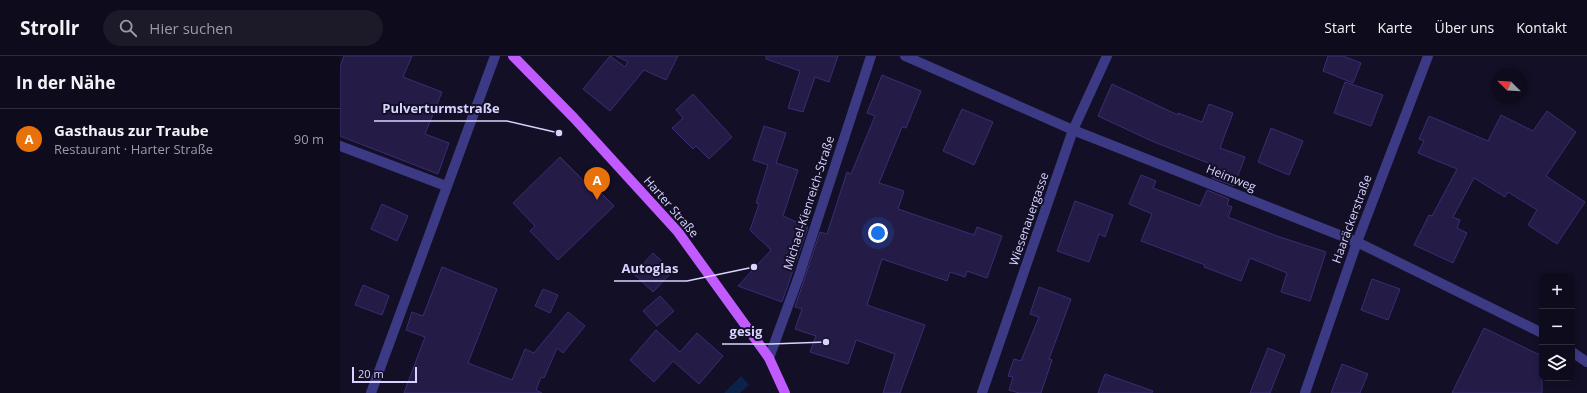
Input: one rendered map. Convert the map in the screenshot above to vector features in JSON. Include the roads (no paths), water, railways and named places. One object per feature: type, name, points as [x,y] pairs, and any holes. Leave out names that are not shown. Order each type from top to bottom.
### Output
[{"type":"main road","name":"Harter Straße","points":[[513,56],[574,118],[678,232],[768,358],[785,393]]},
{"type":"street","points":[[371,393],[495,56]]},
{"type":"street","name":"Michael-Kienreich-Straße","points":[[768,358],[799,276],[871,56]]},
{"type":"street","name":"Heimweg","points":[[905,56],[1074,130],[1357,242],[1539,332]]},
{"type":"street","name":"Wiesenauergasse","points":[[982,393],[1074,130],[1107,56]]},
{"type":"street","name":"Haaräckerstraße","points":[[1305,393],[1357,242],[1428,56]]},
{"type":"street","points":[[340,146],[446,186]]},
{"type":"street","points":[[1575,354],[1587,362]]},
{"type":"water","points":[[741,376],[749,385],[740,393],[724,393]]},
{"type":"place","name":"Pulverturmstraße","points":[[559,133]]},
{"type":"place","name":"Gasthaus zur Traube","points":[[597,200]]},
{"type":"place","name":"Autoglas","points":[[754,267]]},
{"type":"place","name":"gesig","points":[[826,342]]}]
